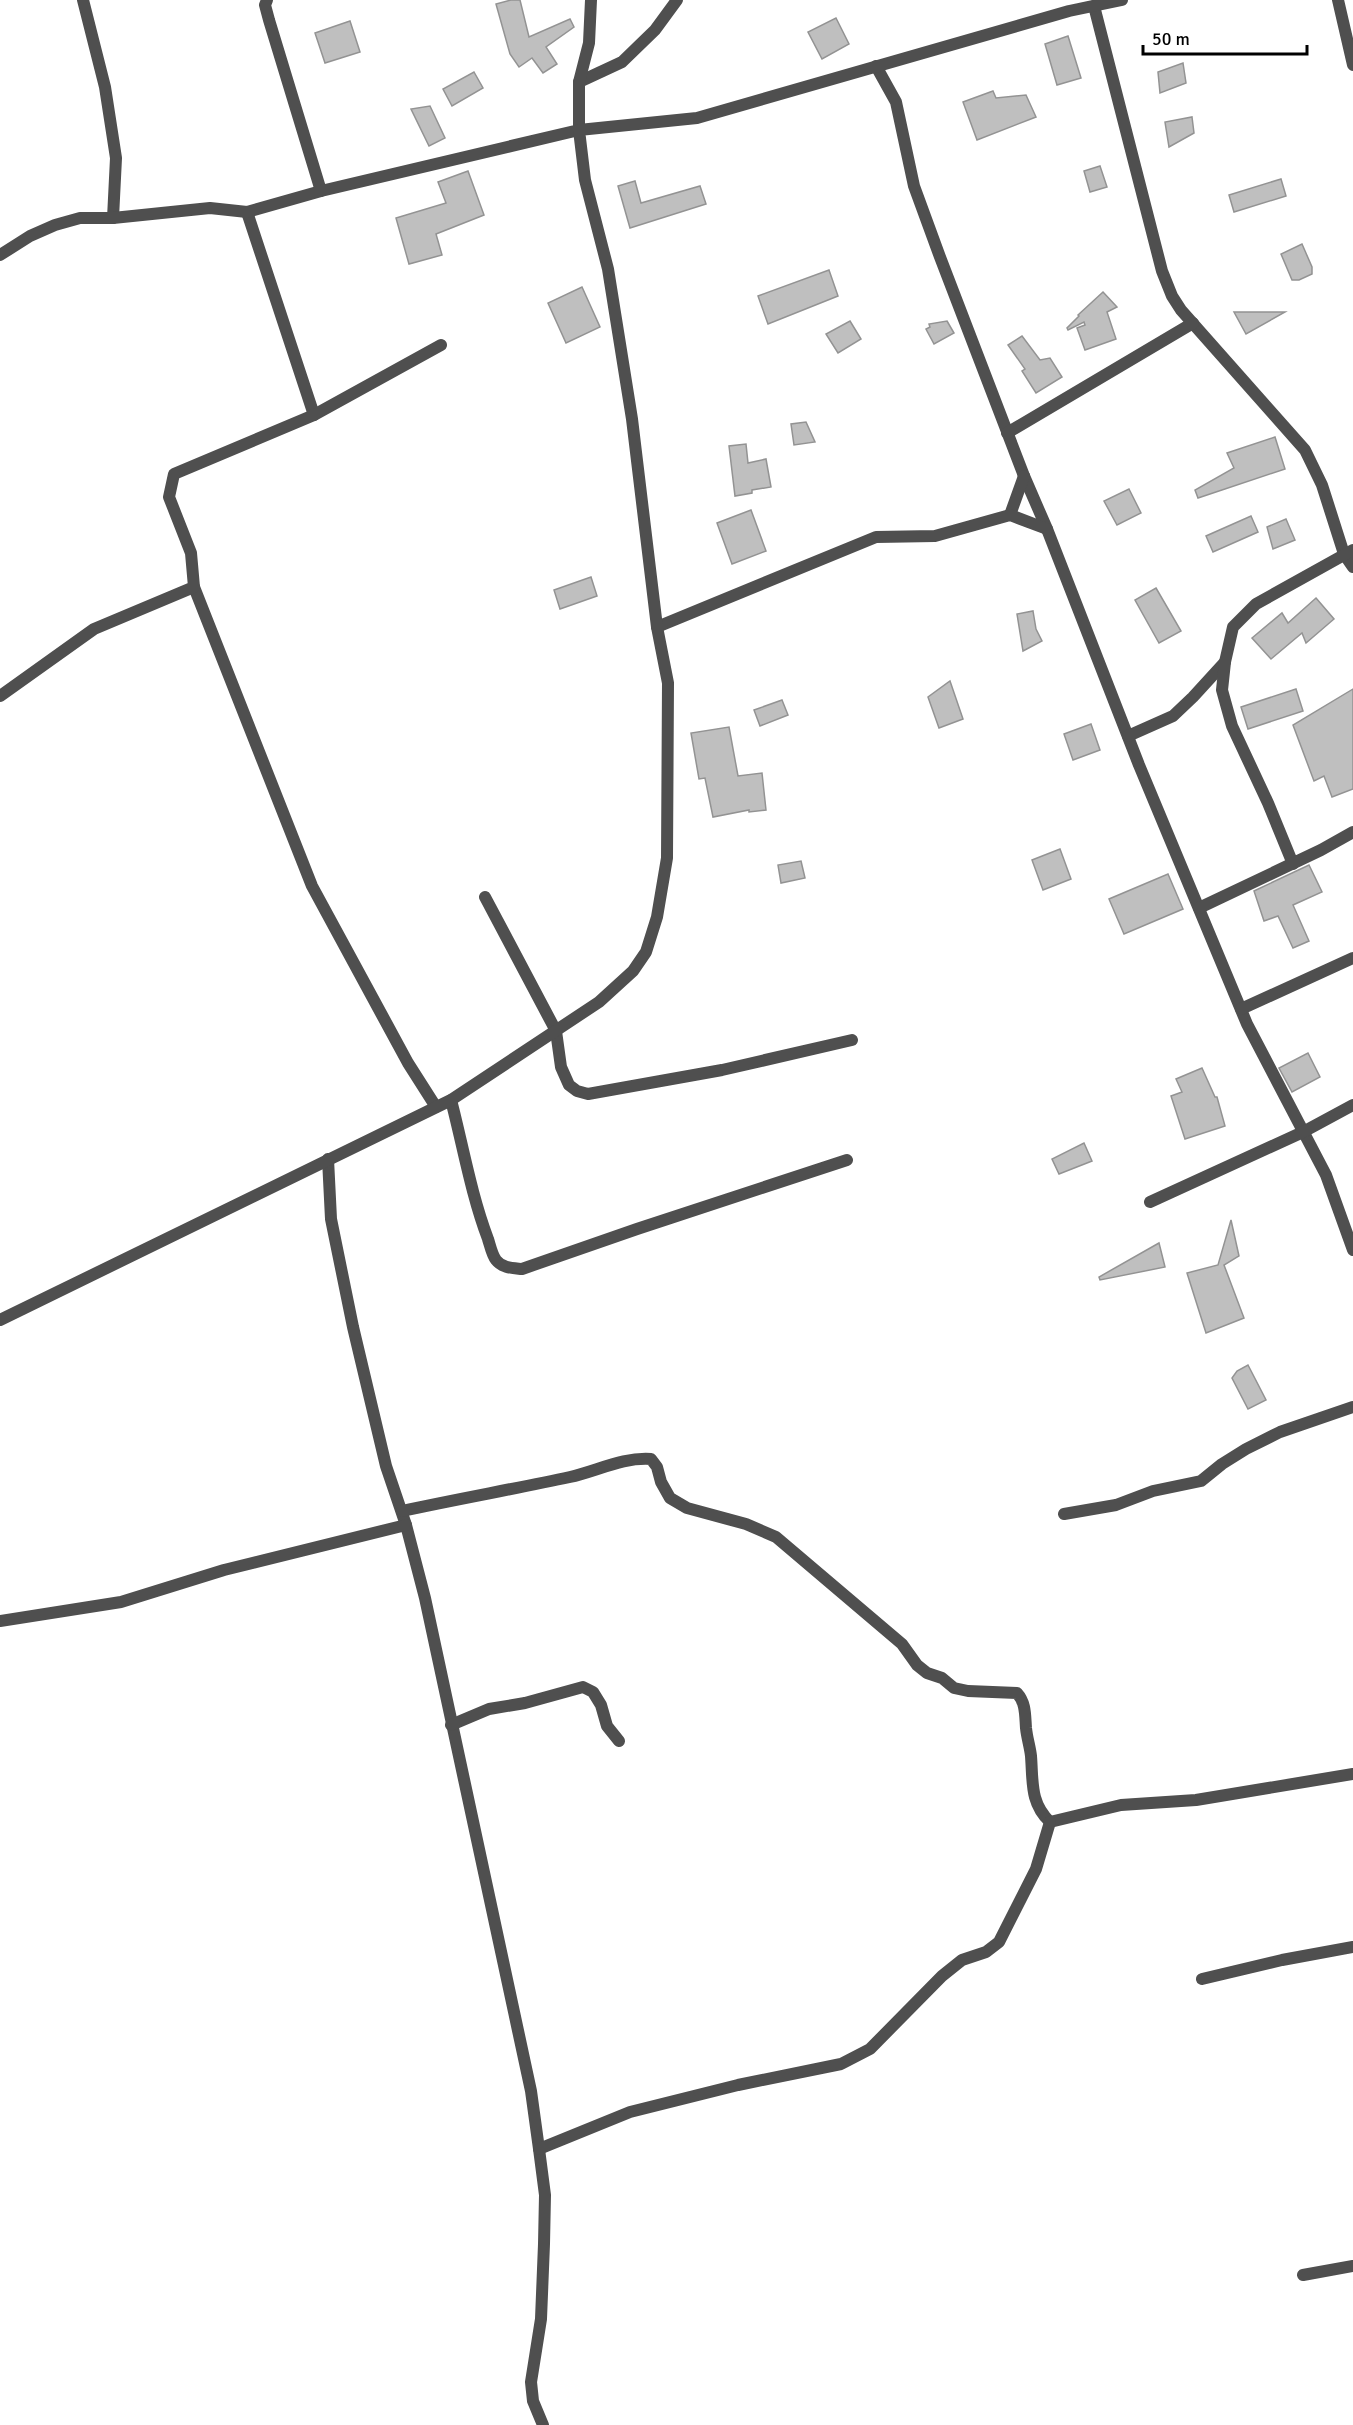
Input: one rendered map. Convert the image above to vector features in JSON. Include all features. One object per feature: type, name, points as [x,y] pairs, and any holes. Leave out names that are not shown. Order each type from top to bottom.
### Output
[{"type":"street","points":[[83,0],[105,87],[116,158],[113,218]]},
{"type":"street","points":[[267,0],[265,5],[269,20],[321,191]]},
{"type":"street","points":[[0,1320],[451,1100],[599,1002],[633,971],[646,952],[657,917],[668,858],[668,684],[657,627],[632,419],[608,269],[585,180],[579,130],[579,82],[589,43],[591,0]]},
{"type":"street","points":[[579,82],[622,62],[655,30],[677,0]]},
{"type":"street","points":[[1059,0],[1069,11]]},
{"type":"street","points":[[0,255],[30,236],[55,225],[80,218],[113,218],[210,208],[247,212],[321,191],[579,130],[697,118],[1069,11],[1122,0]]},
{"type":"street","points":[[1338,0],[1353,64]]},
{"type":"street","points":[[1094,6],[1162,271],[1172,296],[1181,310],[1305,450],[1322,485],[1353,567]]},
{"type":"street","points":[[876,66],[896,102],[914,186],[1007,434],[1128,736],[1241,1009],[1326,1175],[1353,1250]]},
{"type":"street","points":[[247,212],[314,415]]},
{"type":"street","points":[[1007,434],[1193,323]]},
{"type":"street","points":[[436,1107],[408,1063],[312,886],[194,587],[191,553],[169,497],[174,474],[314,415],[441,345]]},
{"type":"street","points":[[1010,515],[1024,476]]},
{"type":"street","points":[[657,627],[876,537],[935,536],[1010,515],[1047,529]]},
{"type":"street","points":[[1293,864],[1268,802],[1232,726],[1222,690],[1225,662],[1233,627],[1256,604],[1349,552]]},
{"type":"street","points":[[0,696],[94,629],[194,587]]},
{"type":"street","points":[[1128,736],[1173,716],[1193,698],[1225,662]]},
{"type":"street","points":[[1199,908],[1293,864],[1353,832]]},
{"type":"street","points":[[485,897],[556,1031],[561,1067],[569,1085],[577,1091],[588,1094],[722,1070],[852,1040]]},
{"type":"street","points":[[1241,1009],[1353,958]]},
{"type":"street","points":[[451,1100],[466,1155],[472,1195],[496,1261],[508,1268],[522,1269],[659,1221],[847,1160]]},
{"type":"street","points":[[1150,1202],[1303,1132],[1353,1105]]},
{"type":"street","points":[[328,1159],[331,1219],[351,1316],[386,1466],[402,1511],[425,1598],[531,2091],[545,2195],[541,2319],[531,2382],[533,2401],[543,2425]]},
{"type":"street","points":[[1064,1514],[1116,1505],[1153,1491],[1201,1481],[1246,1449],[1280,1432],[1353,1407]]},
{"type":"street","points":[[402,1511],[495,1490],[569,1477],[637,1458],[651,1459],[657,1467],[661,1482],[670,1498],[687,1508],[746,1524],[777,1538],[902,1644],[927,1673],[942,1678],[954,1688],[968,1691],[1017,1693],[1024,1700],[1026,1734],[1031,1753],[1033,1796],[1041,1813],[1050,1822]]},
{"type":"street","points":[[0,1621],[121,1602],[224,1570],[406,1525]]},
{"type":"street","points":[[451,1725],[489,1709],[525,1703],[583,1688],[593,1692],[601,1705],[607,1726],[619,1741]]},
{"type":"street","points":[[1050,1822],[1121,1805],[1196,1800],[1353,1774]]},
{"type":"street","points":[[539,2149],[630,2112],[738,2085],[841,2064],[870,2049],[942,1976],[962,1960],[986,1952],[999,1942],[1036,1869],[1050,1822]]},
{"type":"street","points":[[1202,1979],[1281,1960],[1353,1947]]},
{"type":"street","points":[[1303,2275],[1353,2266]]},
{"type":"building","points":[[520,0],[529,37],[570,19],[574,27],[546,47],[557,64],[543,73],[532,58],[519,67],[510,54],[496,4]]},
{"type":"building","points":[[836,18],[849,44],[822,59],[808,32]]},
{"type":"building","points":[[350,21],[360,52],[325,63],[315,33]]},
{"type":"building","points":[[1068,36],[1081,78],[1057,85],[1045,44]]},
{"type":"building","points":[[1183,63],[1186,83],[1160,93],[1158,72]]},
{"type":"building","points":[[474,72],[483,88],[452,106],[443,89]]},
{"type":"building","points":[[993,91],[996,98],[1026,95],[1036,117],[977,140],[963,102]]},
{"type":"building","points":[[430,106],[445,138],[429,146],[411,109]]},
{"type":"building","points":[[1192,117],[1194,133],[1169,147],[1165,122]]},
{"type":"building","points":[[1100,166],[1107,187],[1090,192],[1084,171]]},
{"type":"building","points":[[468,171],[484,215],[436,234],[442,255],[409,264],[396,218],[446,203],[438,182]]},
{"type":"building","points":[[1281,179],[1286,196],[1234,212],[1229,195]]},
{"type":"building","points":[[635,181],[641,203],[700,186],[706,204],[630,228],[618,186]]},
{"type":"building","points":[[1302,244],[1312,267],[1312,274],[1299,280],[1292,280],[1281,254]]},
{"type":"building","points":[[829,270],[838,296],[768,324],[758,296]]},
{"type":"building","points":[[582,287],[600,327],[566,343],[548,303]]},
{"type":"building","points":[[1103,292],[1117,307],[1107,312],[1116,339],[1085,350],[1077,328],[1085,325],[1084,322],[1068,330],[1067,328]]},
{"type":"building","points":[[1234,312],[1285,312],[1246,334]]},
{"type":"building","points":[[850,321],[861,339],[838,353],[826,334]]},
{"type":"building","points":[[947,321],[954,333],[934,344],[926,329],[930,327],[929,324]]},
{"type":"building","points":[[1022,336],[1040,360],[1050,358],[1062,377],[1036,393],[1022,371],[1025,369],[1008,345]]},
{"type":"building","points":[[806,422],[815,442],[794,445],[791,424]]},
{"type":"building","points":[[1275,437],[1285,469],[1198,498],[1195,490],[1234,468],[1227,453]]},
{"type":"building","points":[[746,444],[748,463],[766,459],[771,487],[735,496],[729,446]]},
{"type":"building","points":[[1129,489],[1141,513],[1117,525],[1104,501]]},
{"type":"building","points":[[751,510],[766,551],[732,564],[717,523]]},
{"type":"building","points":[[1251,516],[1258,532],[1213,552],[1206,536]]},
{"type":"building","points":[[1286,519],[1295,540],[1273,549],[1267,527]]},
{"type":"building","points":[[591,577],[597,596],[560,609],[554,590]]},
{"type":"building","points":[[1156,588],[1181,631],[1159,643],[1135,600]]},
{"type":"building","points":[[1316,598],[1334,619],[1306,643],[1302,633],[1271,659],[1252,638],[1282,613],[1288,623]]},
{"type":"building","points":[[1033,611],[1036,629],[1042,641],[1023,651],[1017,614]]},
{"type":"building","points":[[950,681],[963,719],[939,728],[928,697]]},
{"type":"building","points":[[1296,689],[1303,711],[1248,729],[1241,707]]},
{"type":"building","points":[[1353,689],[1353,789],[1332,797],[1324,776],[1314,781],[1293,725]]},
{"type":"building","points":[[782,700],[788,715],[760,726],[754,710]]},
{"type":"building","points":[[1091,724],[1100,750],[1073,760],[1064,734]]},
{"type":"building","points":[[729,727],[738,776],[762,773],[766,810],[749,812],[749,810],[713,817],[705,778],[699,779],[691,733]]},
{"type":"building","points":[[1060,849],[1071,879],[1043,890],[1032,860]]},
{"type":"building","points":[[801,861],[805,878],[781,883],[778,865]]},
{"type":"building","points":[[1309,865],[1322,892],[1293,905],[1309,941],[1293,948],[1278,916],[1264,921],[1254,891]]},
{"type":"building","points":[[1168,874],[1183,909],[1124,934],[1109,899]]},
{"type":"building","points":[[1308,1053],[1320,1077],[1292,1092],[1279,1068]]},
{"type":"building","points":[[1202,1068],[1217,1097],[1225,1126],[1185,1139],[1171,1096],[1182,1092],[1176,1079]]},
{"type":"building","points":[[1084,1143],[1092,1161],[1059,1174],[1052,1159]]},
{"type":"building","points":[[1231,1220],[1239,1256],[1224,1265],[1244,1318],[1206,1333],[1187,1273],[1218,1265]]},
{"type":"building","points":[[1159,1243],[1165,1267],[1100,1280],[1099,1277]]},
{"type":"building","points":[[1248,1365],[1266,1400],[1248,1409],[1232,1378],[1237,1371]]}]
